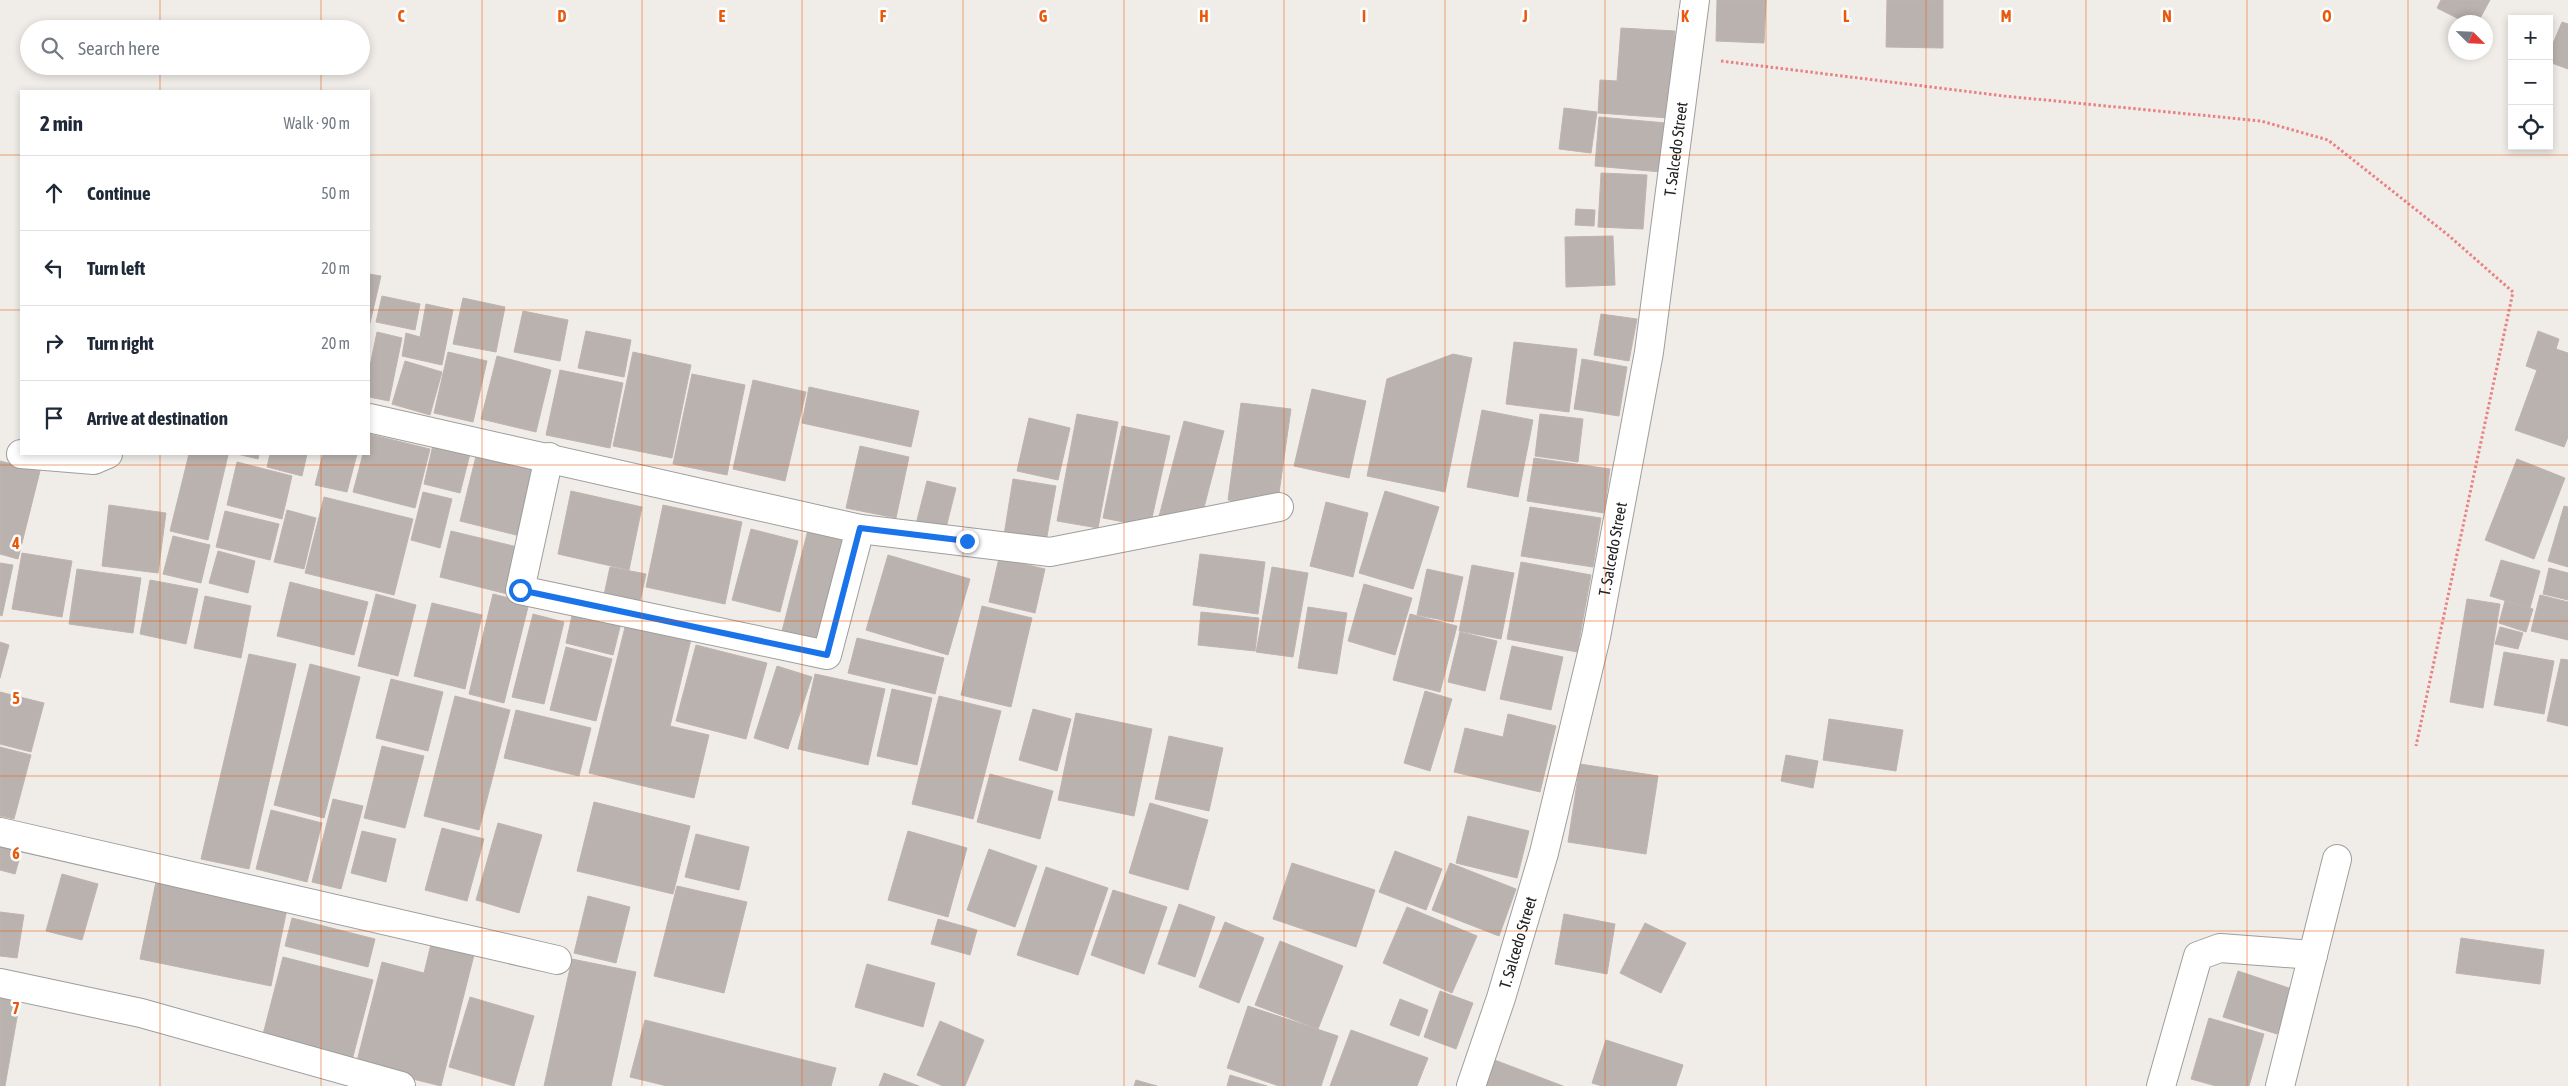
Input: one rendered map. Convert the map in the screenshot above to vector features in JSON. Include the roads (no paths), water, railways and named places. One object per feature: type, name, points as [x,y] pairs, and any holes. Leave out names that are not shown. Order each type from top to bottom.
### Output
[{"type":"street","name":"T. Salcedo Street","points":[[1471,1086],[1501,998],[1544,853],[1596,637],[1649,352],[1695,0]]},
{"type":"street","points":[[370,418],[860,528],[1050,552],[1279,507]]},
{"type":"street","points":[[0,452],[20,454]]},
{"type":"street","points":[[33,455],[94,460],[106,455]]},
{"type":"street","points":[[549,457],[520,590],[827,655],[860,528]]},
{"type":"street","points":[[0,832],[557,960]]},
{"type":"street","points":[[2280,1086],[2338,859]]},
{"type":"street","points":[[2161,1086],[2198,956],[2220,948],[2313,955]]},
{"type":"street","points":[[0,983],[141,1013],[401,1086]]}]
